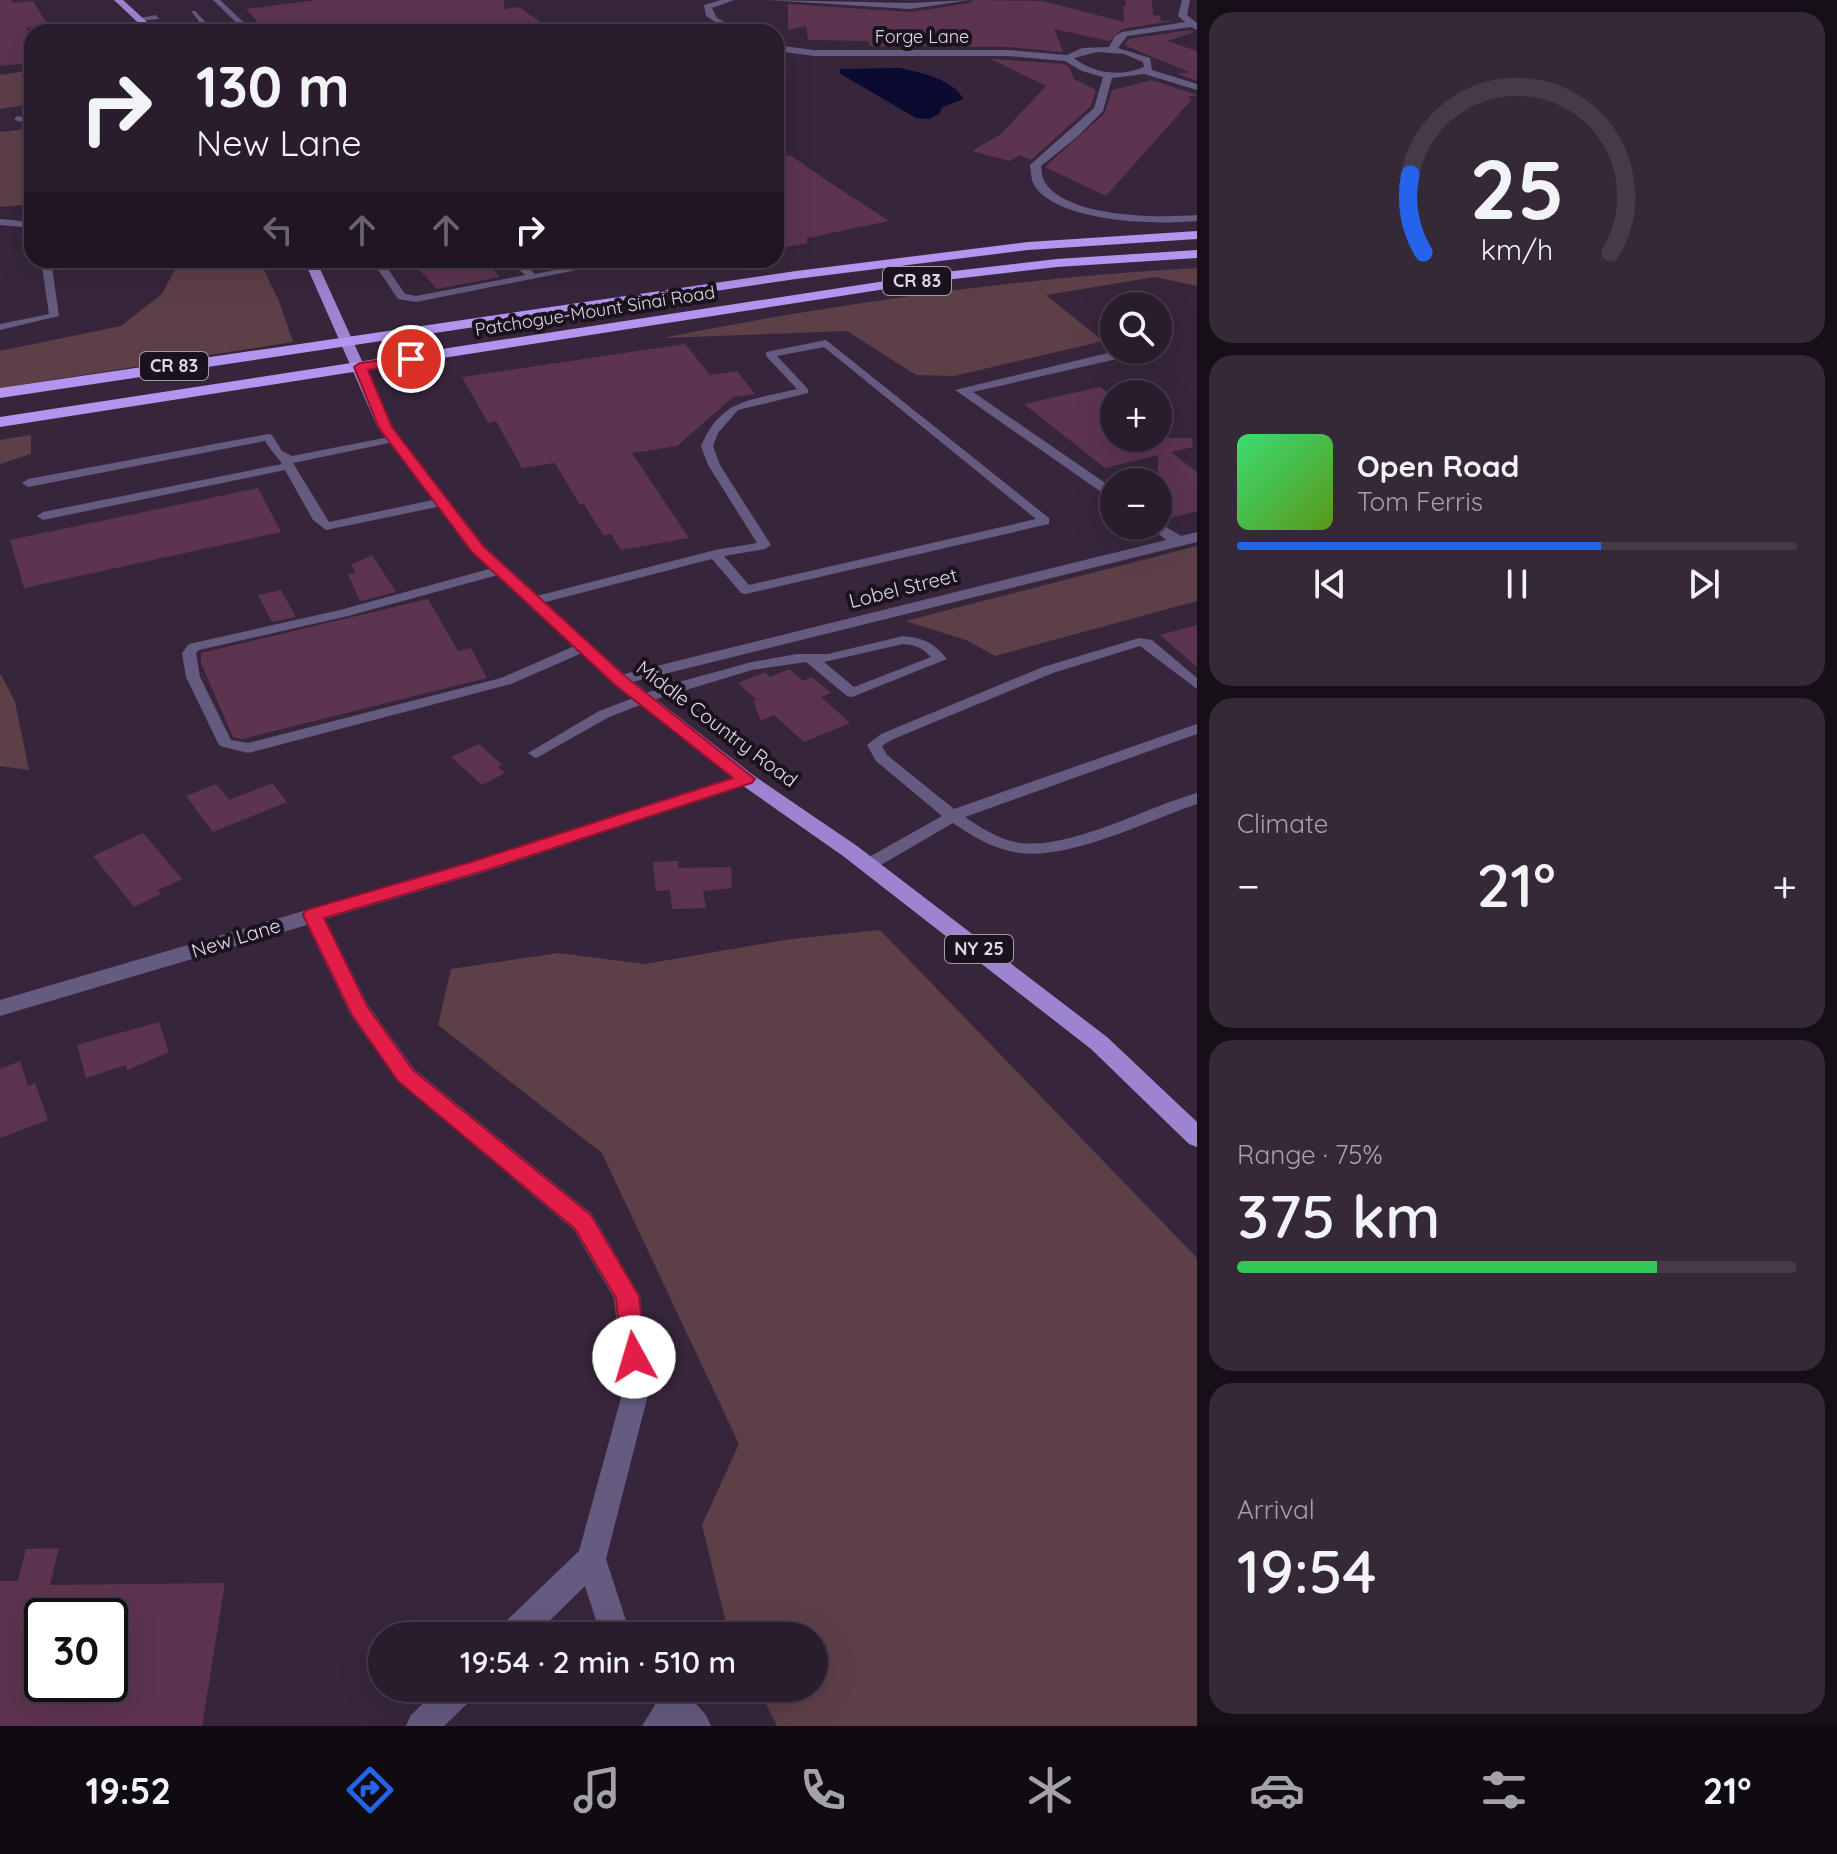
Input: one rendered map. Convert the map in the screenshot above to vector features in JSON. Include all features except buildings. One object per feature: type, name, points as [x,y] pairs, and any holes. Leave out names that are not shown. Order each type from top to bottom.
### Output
[{"type":"highway","name":"Patchogue-Mount Sinai Road","points":[[0,393],[348,340],[969,253],[1197,235]]},
{"type":"highway","name":"Patchogue-Mount Sinai Road","points":[[0,422],[937,277],[1057,263],[1197,254]]},
{"type":"main road","points":[[118,0],[144,24]]},
{"type":"main road","name":"Middle Country Road","points":[[314,268],[385,428],[478,549],[620,680],[746,779],[868,865],[1099,1043],[1197,1137]]},
{"type":"street","points":[[723,24],[711,18],[707,7],[730,0]]},
{"type":"street","name":"Forge Lane","points":[[771,0],[910,6],[966,0]]},
{"type":"street","points":[[1186,0],[1182,16],[1194,26]]},
{"type":"street","points":[[1113,49],[1118,38],[1125,34],[1194,26]]},
{"type":"street","name":"Forge Lane","points":[[784,49],[814,53],[1008,53],[1068,58]]},
{"type":"street","points":[[1146,71],[1149,68],[1147,60],[1113,49],[1082,51],[1068,58],[1084,69],[1108,75],[1146,71],[1197,87]]},
{"type":"street","points":[[1108,75],[1099,109],[1073,135],[1035,165],[1034,172],[1039,184],[1061,201],[1106,215],[1161,221],[1197,218]]},
{"type":"street","points":[[1100,359],[962,390],[1100,486]]},
{"type":"street","points":[[1172,537],[1179,542]]},
{"type":"street","name":"Lobel Street","points":[[620,680],[1197,537]]},
{"type":"street","name":"New Lane","points":[[0,1008],[474,868],[746,779]]},
{"type":"street","points":[[313,915],[359,1010],[406,1075],[583,1222],[627,1296],[637,1387],[591,1559],[527,1622]]},
{"type":"street","points":[[591,1559],[611,1622]]},
{"type":"street","points":[[422,1726],[447,1702]]},
{"type":"lane","points":[[216,0],[242,24]]},
{"type":"lane","points":[[193,12],[204,24]]},
{"type":"lane","points":[[138,19],[156,17]]},
{"type":"lane","points":[[17,118],[24,120]]},
{"type":"lane","points":[[0,222],[24,224]]},
{"type":"lane","points":[[0,327],[54,316],[47,268]]},
{"type":"lane","points":[[382,268],[402,297],[416,299],[581,268]]},
{"type":"lane","points":[[523,268],[533,277]]},
{"type":"lane","points":[[534,601],[715,554],[765,545],[714,465],[707,446],[713,432],[734,408],[804,391],[770,354],[826,343],[1045,521],[746,590],[715,554]]},
{"type":"lane","points":[[28,483],[268,437],[277,453],[287,462],[319,520],[326,526],[442,502]]},
{"type":"lane","points":[[43,516],[394,439]]},
{"type":"lane","points":[[500,570],[343,613],[194,647],[189,653],[193,677],[225,743],[239,748],[506,681],[584,647]]},
{"type":"lane","points":[[535,753],[603,715],[770,664],[810,658],[827,658],[901,639],[925,644],[940,659],[852,693],[810,658]]},
{"type":"lane","points":[[1197,685],[1147,643],[1139,642],[1048,670],[886,737],[874,745],[875,752],[881,758],[954,816],[1001,843],[1037,849],[1062,845],[1197,798]]},
{"type":"lane","points":[[868,865],[954,816],[1197,729]]},
{"type":"shaded area","points":[[900,68],[945,82],[963,99],[941,108],[940,113],[930,119],[916,118],[839,73],[840,69]]},
{"type":"shaded area","points":[[24,71],[24,105],[0,109],[0,75]]},
{"type":"shaded area","points":[[24,129],[24,205],[0,207],[0,132]]},
{"type":"shaded area","points":[[175,268],[263,268],[279,301],[293,342],[0,388],[0,351],[121,326],[162,294]]},
{"type":"shaded area","points":[[1197,268],[1197,286],[1155,277],[1046,295],[1100,342],[954,376],[916,375],[847,331],[662,338],[928,294],[1130,272]]},
{"type":"shaded area","points":[[31,435],[31,454],[0,464],[0,440]]},
{"type":"shaded area","points":[[1197,546],[1197,601],[995,656],[966,640],[905,621]]},
{"type":"shaded area","points":[[0,673],[15,702],[29,770],[0,766]]},
{"type":"shaded area","points":[[880,930],[1197,1258],[1197,1726],[777,1726],[765,1702],[828,1702],[828,1622],[726,1622],[702,1525],[739,1444],[602,1153],[438,1025],[451,969],[558,953],[645,964],[791,939]]},
{"type":"route","points":[[411,359],[360,367],[385,428],[478,549],[620,680],[746,779],[474,868],[313,915],[359,1010],[406,1075],[583,1222],[627,1296],[634,1357]]}]
